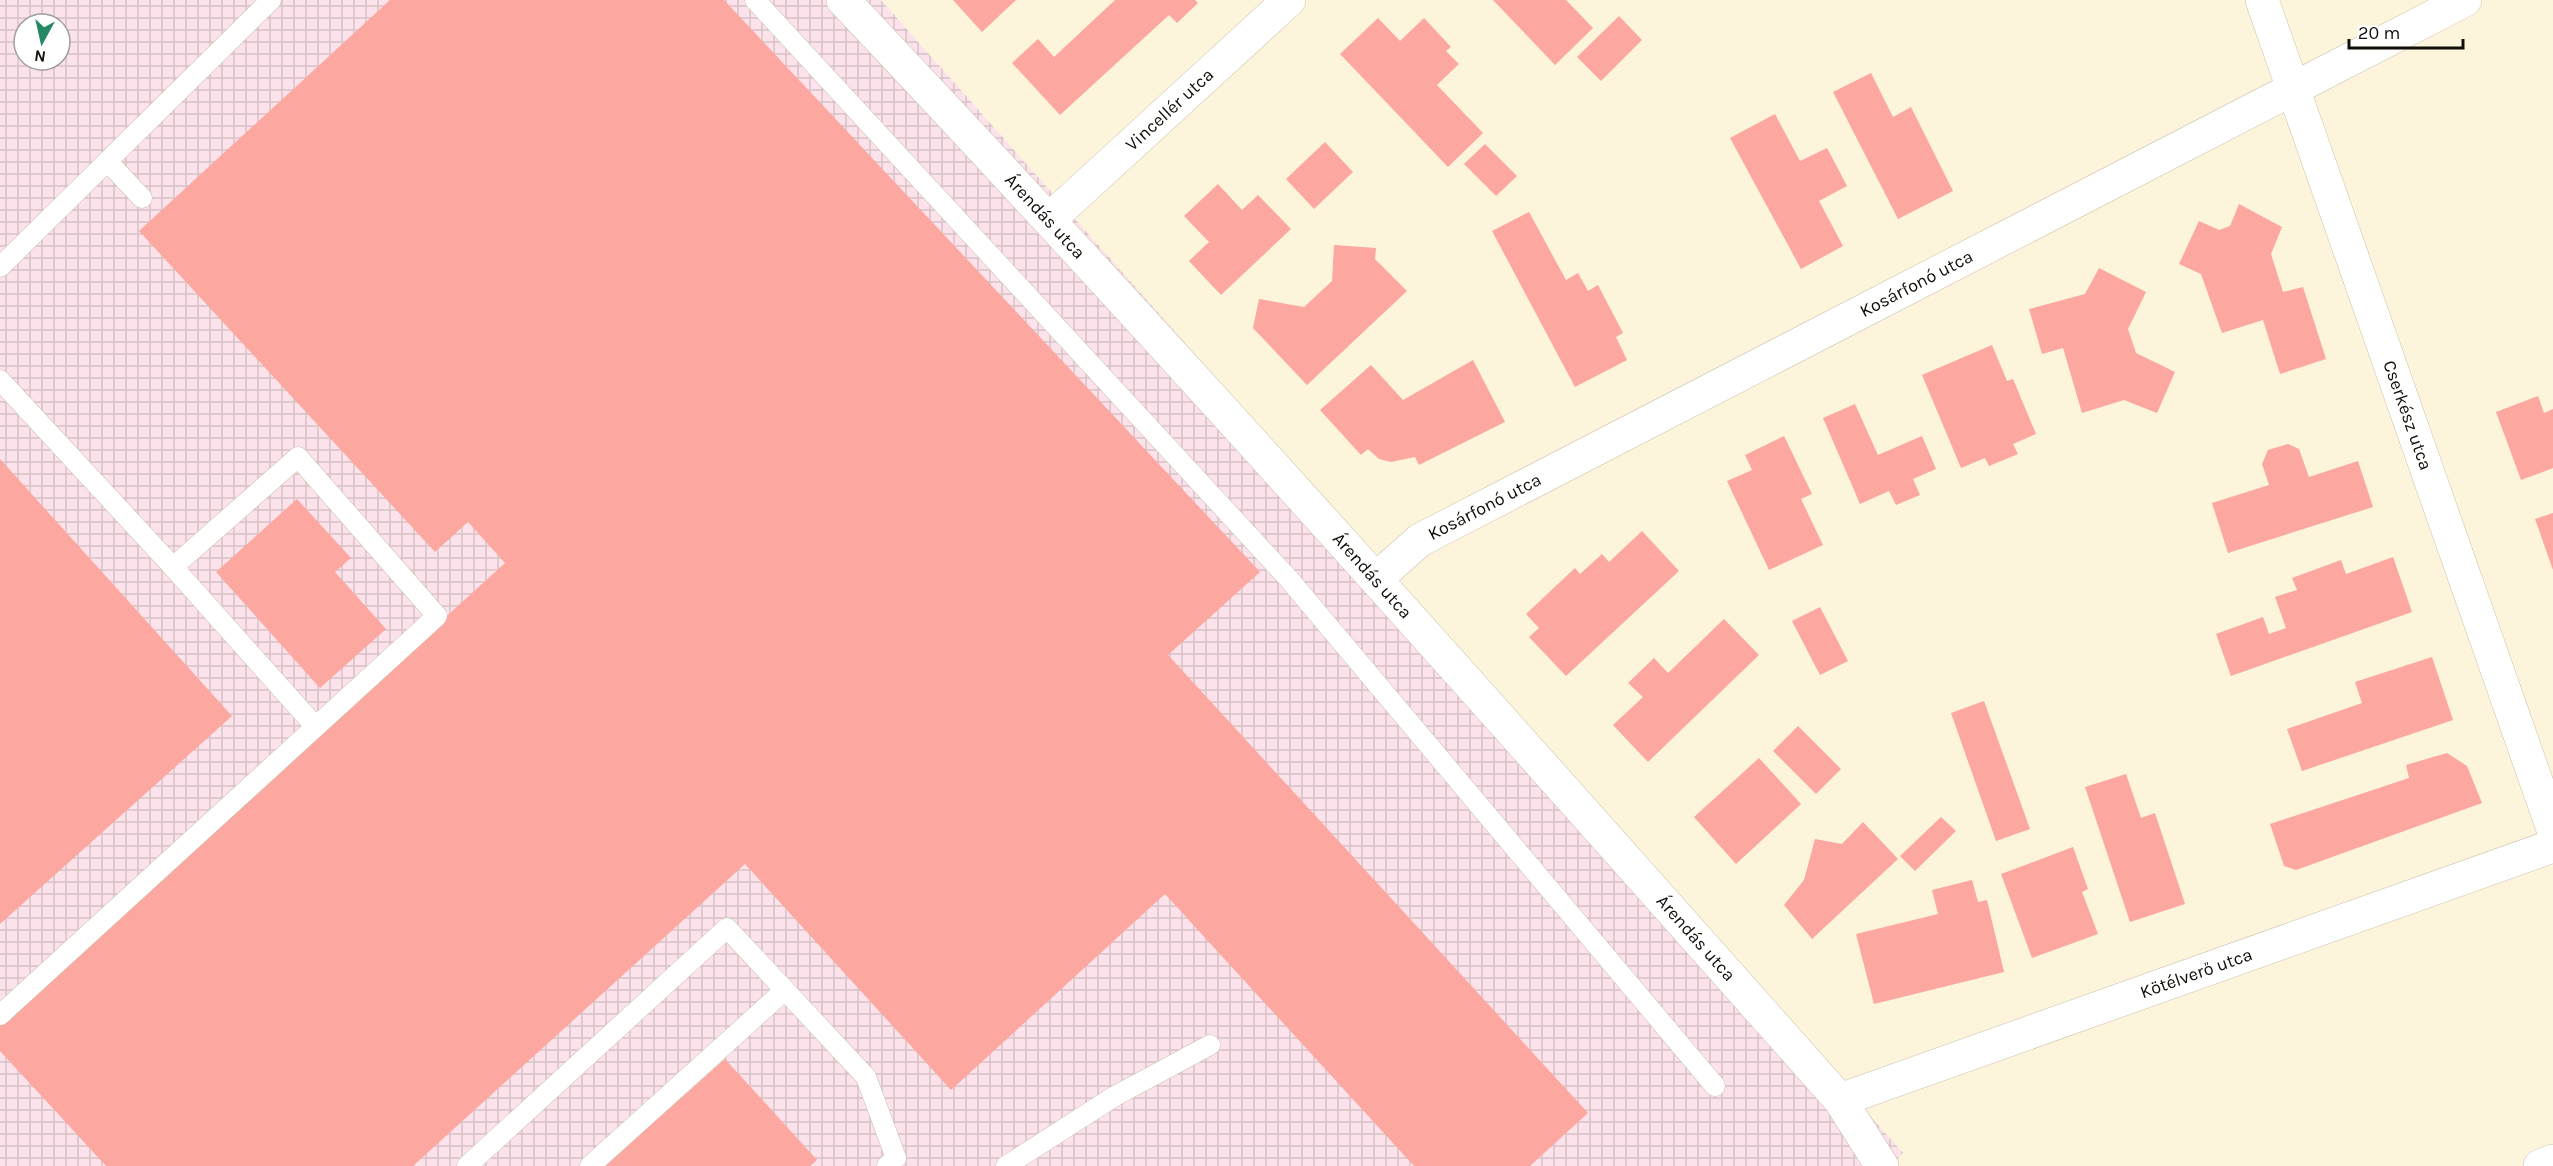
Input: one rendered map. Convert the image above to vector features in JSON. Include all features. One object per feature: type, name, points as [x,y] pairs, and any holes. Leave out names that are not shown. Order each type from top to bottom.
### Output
[{"type":"street","name":"Árendás utca","points":[[843,0],[1050,219],[1377,579],[1840,1100],[1882,1166]]},
{"type":"street","name":"Vincellér utca","points":[[1050,219],[1289,0]]},
{"type":"street","name":"Cserkész utca","points":[[2262,0],[2553,830]]},
{"type":"street","name":"Kosárfonó utca","points":[[1377,579],[1420,540],[2292,87],[2465,0]]},
{"type":"street","name":"Kötélverő utca","points":[[1840,1100],[2553,846]]},
{"type":"street","points":[[2540,1166],[2553,1161]]},
{"type":"lane","points":[[0,267],[271,0]]},
{"type":"lane","points":[[755,0],[1288,578],[1715,1086]]},
{"type":"lane","points":[[107,161],[142,198]]},
{"type":"lane","points":[[0,380],[173,567],[314,725]]},
{"type":"lane","points":[[0,1014],[314,725],[438,616],[298,457],[173,567]]},
{"type":"lane","points":[[467,1166],[727,928],[866,1077],[896,1163]]},
{"type":"lane","points":[[590,1166],[785,990]]},
{"type":"lane","points":[[1006,1166],[1115,1096],[1210,1045]]},
{"type":"shaded area","points":[[0,0],[881,0],[1903,1153],[1891,1166],[0,1166]]},
{"type":"building","points":[[390,0],[724,0],[1260,572],[1168,655],[1588,1113],[1530,1166],[1414,1166],[1165,894],[951,1090],[745,864],[413,1166],[106,1166],[0,1051],[0,1022],[505,563],[468,522],[435,552],[139,231]]},
{"type":"building","points":[[953,0],[1016,0],[982,32]]},
{"type":"building","points":[[1115,0],[1195,0],[1198,3],[1177,23],[1169,15],[1060,115],[1012,63],[1038,39],[1054,57]]},
{"type":"building","points":[[1493,0],[1566,0],[1593,28],[1555,65]]},
{"type":"building","points":[[1619,16],[1642,40],[1601,81],[1577,57]]},
{"type":"building","points":[[1378,18],[1400,41],[1424,18],[1451,47],[1446,51],[1459,64],[1437,85],[1483,133],[1448,167],[1340,54]]},
{"type":"building","points":[[1871,73],[1893,117],[1911,107],[1953,191],[1898,219],[1833,92]]},
{"type":"building","points":[[1775,114],[1800,161],[1827,148],[1847,186],[1819,201],[1843,246],[1801,269],[1730,138]]},
{"type":"building","points":[[1325,142],[1353,172],[1314,209],[1286,179]]},
{"type":"building","points":[[1485,144],[1517,176],[1496,196],[1464,164]]},
{"type":"building","points":[[1218,184],[1242,210],[1258,195],[1291,229],[1221,295],[1189,261],[1209,242],[1184,216]]},
{"type":"building","points":[[2239,204],[2282,227],[2271,254],[2283,292],[2303,287],[2326,359],[2280,374],[2263,320],[2222,333],[2201,274],[2179,264],[2199,221],[2219,230],[2230,226]]},
{"type":"building","points":[[1529,212],[1566,280],[1578,273],[1588,291],[1598,285],[1623,333],[1616,337],[1627,360],[1575,387],[1492,231]]},
{"type":"building","points":[[1334,245],[1376,248],[1375,259],[1407,291],[1307,385],[1253,328],[1259,299],[1304,307],[1332,281]]},
{"type":"building","points":[[2099,268],[2146,292],[2128,329],[2136,353],[2175,372],[2157,413],[2124,400],[2082,413],[2063,348],[2042,354],[2029,309],[2085,294]]},
{"type":"building","points":[[1992,345],[2007,381],[2013,379],[2036,434],[2013,444],[2018,454],[1989,466],[1985,458],[1961,468],[1922,375]]},
{"type":"building","points":[[1473,360],[1505,422],[1419,465],[1415,457],[1391,462],[1379,459],[1368,449],[1361,455],[1320,410],[1371,365],[1403,400]]},
{"type":"building","points":[[2538,396],[2544,413],[2553,409],[2553,468],[2521,480],[2496,412]]},
{"type":"building","points":[[1855,404],[1878,455],[1922,436],[1936,469],[1913,479],[1920,495],[1896,505],[1889,491],[1860,504],[1823,418]]},
{"type":"building","points":[[1784,436],[1812,494],[1801,499],[1823,545],[1769,570],[1727,481],[1752,470],[1745,455]]},
{"type":"building","points":[[2288,444],[2299,449],[2309,477],[2358,461],[2373,507],[2228,553],[2212,503],[2269,485],[2262,464],[2268,450]]},
{"type":"building","points":[[0,459],[232,716],[0,924]]},
{"type":"building","points":[[297,499],[351,558],[335,572],[386,629],[320,688],[216,572]]},
{"type":"building","points":[[2553,513],[2553,570],[2535,519]]},
{"type":"building","points":[[1642,531],[1679,571],[1566,676],[1529,637],[1539,628],[1526,614],[1575,568],[1580,574],[1602,554],[1609,562]]},
{"type":"building","points":[[2393,557],[2412,612],[2231,676],[2216,634],[2263,617],[2269,634],[2286,628],[2275,597],[2297,590],[2292,578],[2341,560],[2346,574]]},
{"type":"building","points":[[1820,607],[1848,661],[1820,675],[1792,621]]},
{"type":"building","points":[[1724,619],[1759,655],[1648,762],[1613,725],[1643,697],[1628,683],[1654,658],[1668,673]]},
{"type":"building","points":[[2432,657],[2453,720],[2302,771],[2287,729],[2362,703],[2355,682]]},
{"type":"building","points":[[1984,701],[2030,829],[1996,841],[1951,713]]},
{"type":"building","points":[[1798,726],[1841,769],[1816,794],[1773,751]]},
{"type":"building","points":[[2447,753],[2467,766],[2482,803],[2296,870],[2284,866],[2270,824],[2409,778],[2406,765]]},
{"type":"building","points":[[1759,758],[1801,804],[1736,864],[1694,817]]},
{"type":"building","points":[[2126,774],[2141,818],[2155,813],[2185,904],[2130,922],[2085,787]]},
{"type":"building","points":[[1941,817],[1956,831],[1915,871],[1900,856]]},
{"type":"building","points":[[1863,822],[1898,859],[1812,939],[1784,905],[1804,880],[1815,839],[1842,844]]},
{"type":"building","points":[[2073,847],[2088,889],[2082,892],[2098,934],[2032,958],[2001,874]]},
{"type":"building","points":[[1972,880],[1978,902],[1987,900],[2004,972],[1874,1004],[1856,934],[1938,914],[1932,890]]},
{"type":"building","points":[[725,1059],[817,1160],[810,1166],[605,1166]]}]
